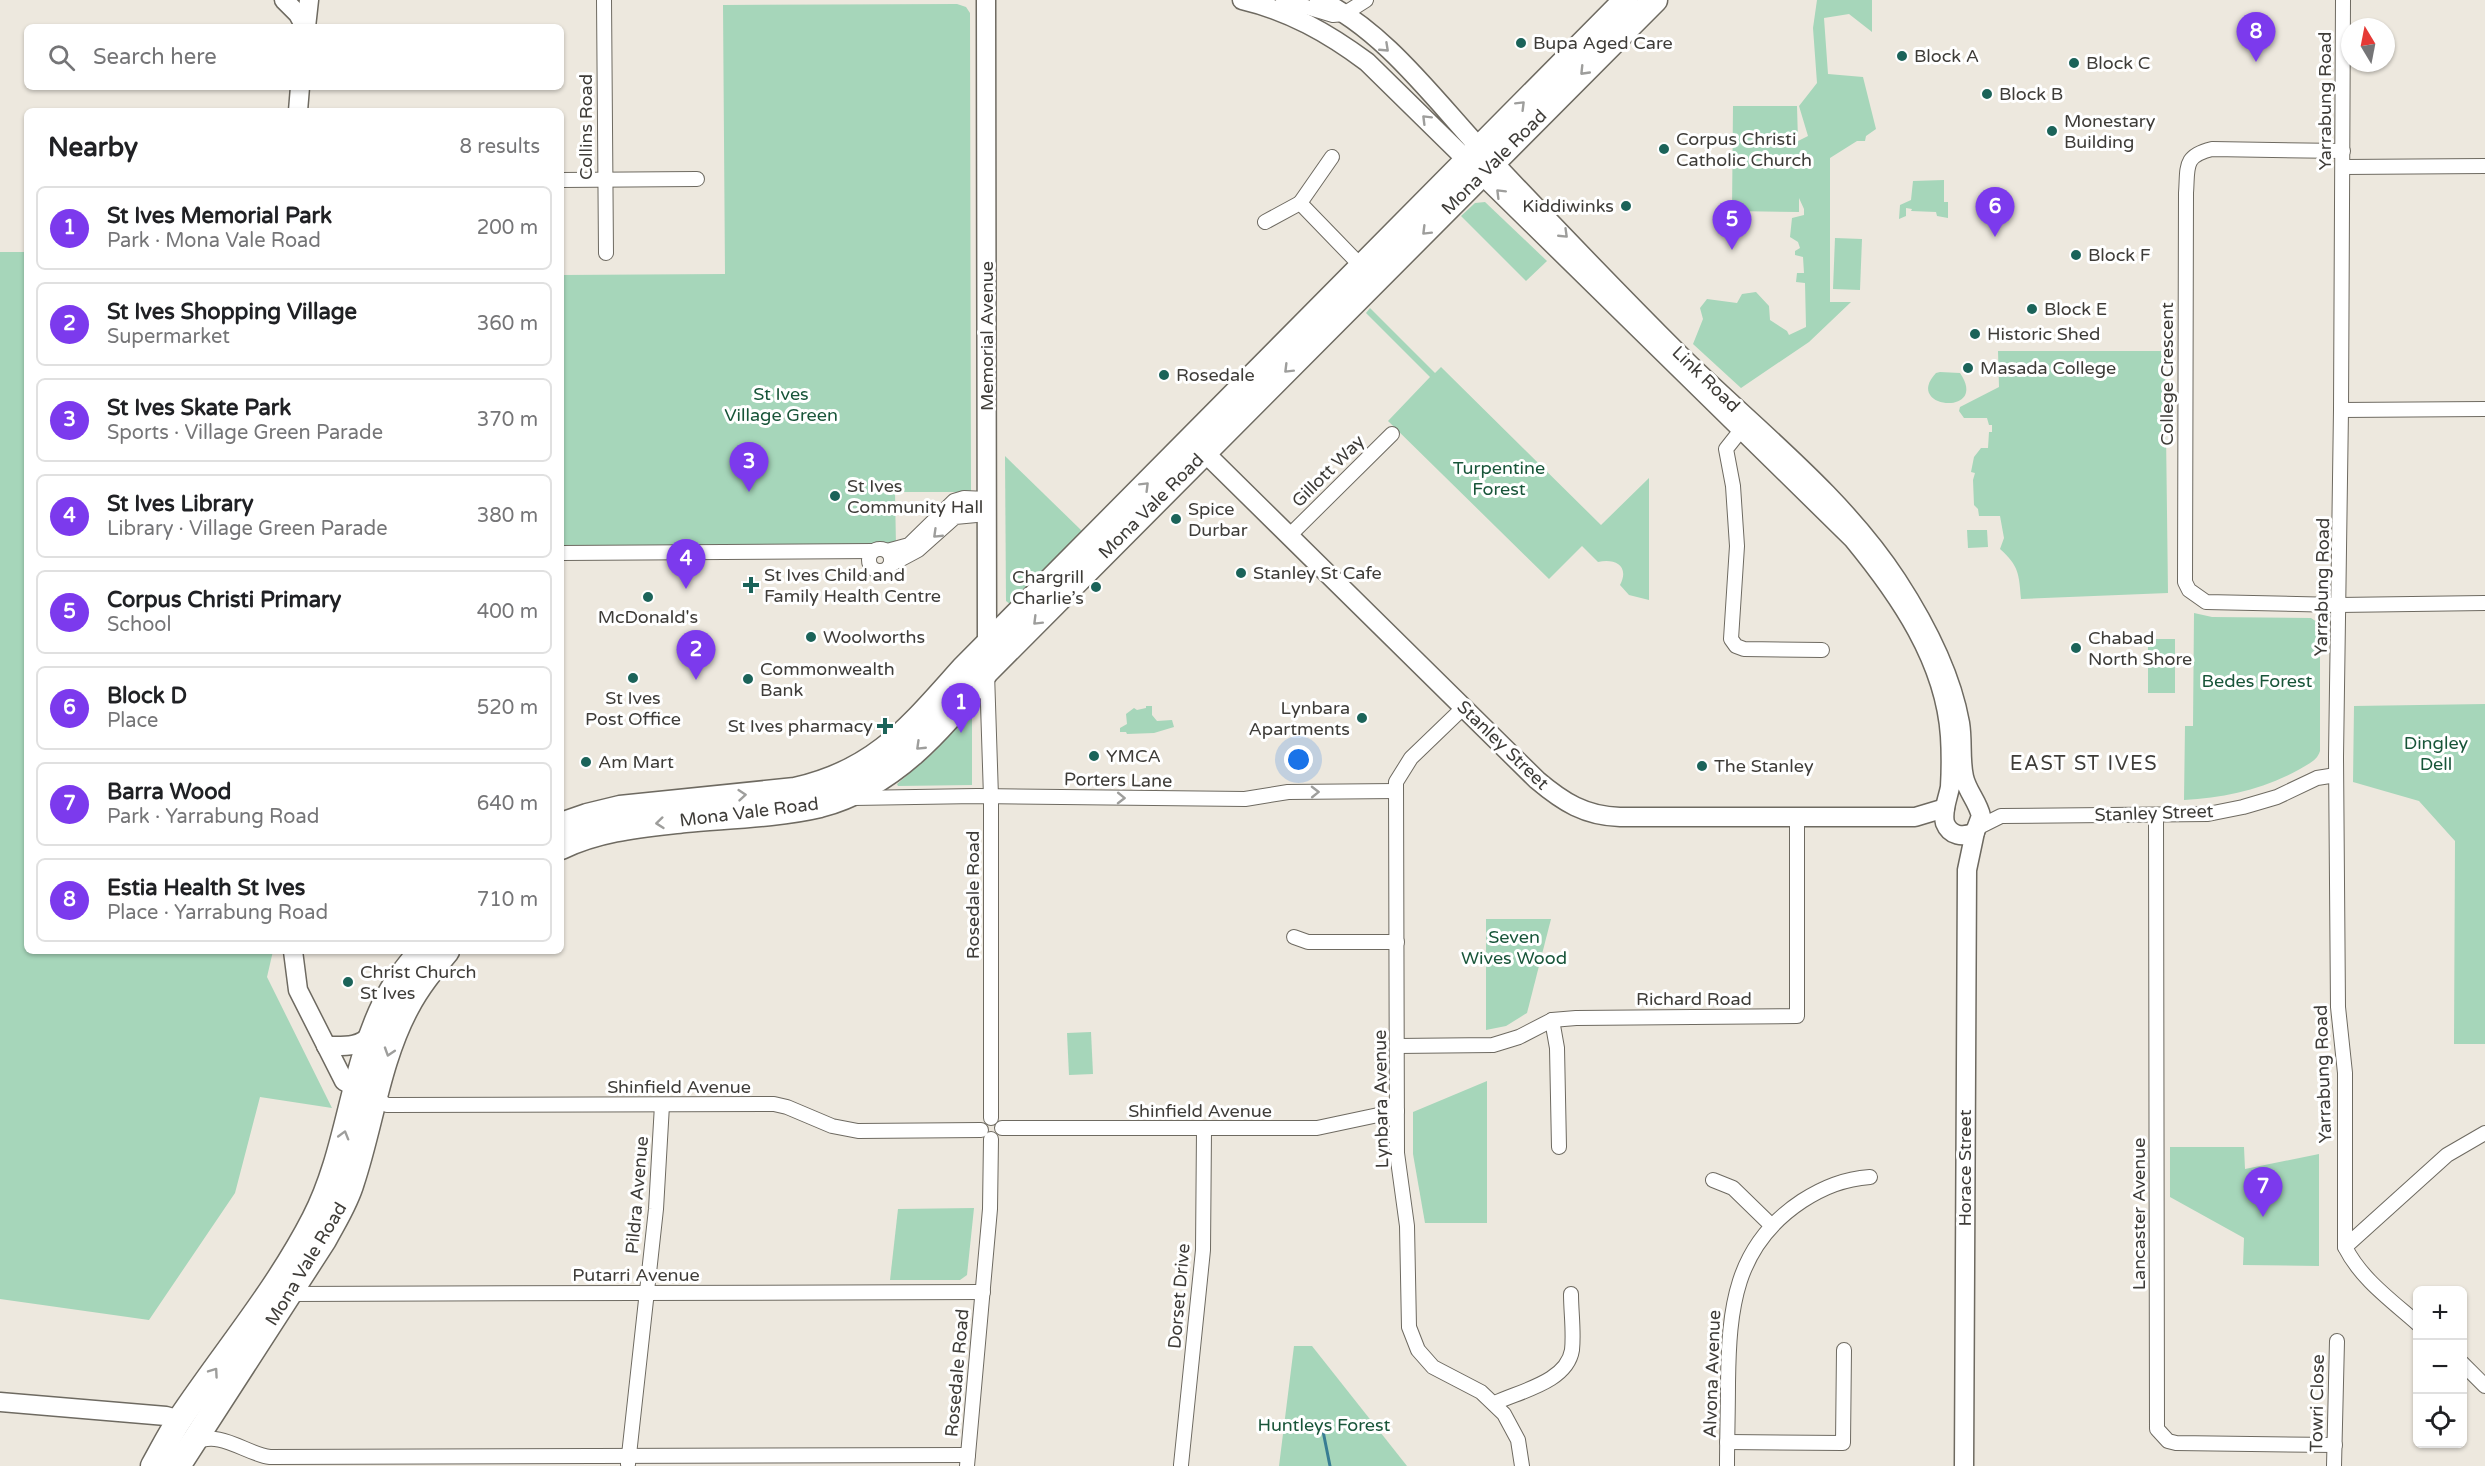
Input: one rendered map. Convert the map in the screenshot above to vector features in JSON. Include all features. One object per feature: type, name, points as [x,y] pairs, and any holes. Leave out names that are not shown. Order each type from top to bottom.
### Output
[{"type":"highway","name":"Mona Vale Road","points":[[564,824],[620,808],[795,790],[838,777],[861,766],[891,745],[987,646],[1198,446],[1481,161],[1626,0]]},
{"type":"highway","name":"Mona Vale Road","points":[[564,846],[581,838],[616,829],[801,808],[864,789],[904,762],[1362,267],[1481,161],[1655,0]]},
{"type":"highway","name":"Mona Vale Road","points":[[153,1466],[195,1428],[290,1294],[342,1207],[352,1184],[366,1093],[372,1034],[393,989],[419,954]]},
{"type":"highway","name":"Mona Vale Road","points":[[178,1466],[195,1428],[314,1219],[366,1093],[392,1042],[406,1007],[445,954]]},
{"type":"main road","points":[[284,0],[304,24]]},
{"type":"main road","points":[[306,24],[309,0]]},
{"type":"main road","name":"Memorial Avenue","points":[[986,0],[987,671]]},
{"type":"main road","name":"Link Road","points":[[1242,0],[1286,13],[1322,31],[1367,62],[1481,161],[1815,484],[1871,544],[1898,581],[1938,654],[1954,700],[1962,740],[1962,765],[1966,785],[1976,803]]},
{"type":"main road","name":"Link Road","points":[[1319,0],[1365,29],[1406,68],[1481,161],[1741,430],[1853,539],[1903,604],[1939,683],[1950,735],[1951,765],[1946,805]]},
{"type":"main road","points":[[297,108],[300,90]]},
{"type":"main road","name":"Stanley Street","points":[[1198,446],[1564,803],[1590,814],[1620,817],[1915,817],[1949,829]]},
{"type":"main road","points":[[1961,797],[1976,803],[1981,816],[1976,830],[1963,836],[1949,829],[1945,820],[1946,805],[1961,797]]},
{"type":"main road","name":"Stanley Street","points":[[1915,817],[1946,805]]},
{"type":"main road","name":"Horace Street","points":[[1949,829],[1967,870]]},
{"type":"main road","name":"Horace Street","points":[[1964,1466],[1967,870],[1976,830]]},
{"type":"main road","points":[[293,954],[298,990],[326,1046],[345,1081],[366,1093]]},
{"type":"main road","points":[[326,1046],[349,1047],[364,1042],[372,1034]]},
{"type":"main road","points":[[0,1402],[166,1416],[195,1428]]},
{"type":"street","name":"Collins Road","points":[[604,0],[606,253]]},
{"type":"street","points":[[1282,0],[1325,15],[1344,14],[1366,0]]},
{"type":"street","name":"Yarrabung Road","points":[[2343,0],[2336,775],[2338,1007],[2345,1073],[2345,1247]]},
{"type":"street","name":"College Crescent","points":[[2343,151],[2212,149],[2197,153],[2188,164],[2185,295],[2185,582],[2189,590],[2206,602],[2485,603]]},
{"type":"street","points":[[1265,222],[1300,203],[1332,157]]},
{"type":"street","points":[[2343,167],[2485,165]]},
{"type":"street","points":[[564,180],[697,179]]},
{"type":"street","points":[[1300,203],[1362,267]]},
{"type":"street","points":[[2341,410],[2485,409]]},
{"type":"street","points":[[1741,430],[1726,449],[1733,486],[1737,546],[1731,639],[1736,646],[1744,649],[1822,650]]},
{"type":"street","name":"Gillott Way","points":[[1290,535],[1392,434]]},
{"type":"street","points":[[564,553],[875,556],[918,550],[955,517],[987,507]]},
{"type":"street","name":"Rosedale Road","points":[[987,671],[991,797],[991,1118]]},
{"type":"street","name":"Lynbara Avenue","points":[[1464,707],[1405,766],[1397,779],[1397,1153],[1407,1226],[1408,1320],[1418,1350],[1433,1367],[1495,1403],[1507,1418],[1518,1440],[1522,1466]]},
{"type":"street","name":"Stanley Street","points":[[1976,803],[2001,816],[2208,813],[2243,807],[2277,797],[2317,778],[2336,775]]},
{"type":"street","name":"Porters Lane","points":[[840,798],[1245,799],[1288,792],[1396,791]]},
{"type":"street","name":"Lancaster Avenue","points":[[2156,815],[2157,1429],[2168,1441],[2176,1443],[2334,1445]]},
{"type":"street","name":"Richard Road","points":[[1396,1046],[1493,1045],[1519,1037],[1552,1020],[1576,1018],[1797,1016],[1797,816]]},
{"type":"street","name":"Stanley Street","points":[[1976,830],[2001,816]]},
{"type":"street","points":[[1294,937],[1308,942],[1397,942]]},
{"type":"street","points":[[1552,1020],[1557,1048],[1558,1147]]},
{"type":"street","name":"Shinfield Avenue","points":[[366,1093],[387,1105],[774,1104],[787,1107],[831,1126],[858,1131],[986,1135]]},
{"type":"street","name":"Pildra Avenue","points":[[628,1462],[656,1209],[662,1105]]},
{"type":"street","name":"Shinfield Avenue","points":[[1002,1128],[1204,1130],[1317,1128],[1397,1111]]},
{"type":"street","points":[[991,1118],[999,1122],[1002,1128],[1000,1135],[986,1135],[982,1123],[991,1118]]},
{"type":"street","name":"Dorset Drive","points":[[1181,1465],[1203,1250],[1204,1130]]},
{"type":"street","points":[[2413,1320],[2366,1278],[2354,1264],[2345,1247],[2447,1155],[2485,1133]]},
{"type":"street","name":"Rosedale Road","points":[[967,1460],[990,1209],[986,1135]]},
{"type":"street","name":"Alvona Avenue","points":[[1728,1466],[1729,1334],[1732,1306],[1751,1256],[1771,1225],[1814,1193],[1848,1178],[1870,1177]]},
{"type":"street","points":[[1713,1180],[1733,1188],[1771,1225]]},
{"type":"street","name":"Putarri Avenue","points":[[290,1294],[983,1292]]},
{"type":"street","points":[[1495,1403],[1550,1379],[1568,1363],[1572,1350],[1571,1294]]},
{"type":"street","name":"Towri Close","points":[[2334,1466],[2337,1341]]},
{"type":"street","points":[[1727,1442],[1843,1443],[1844,1350]]},
{"type":"street","points":[[2467,1368],[2485,1386]]},
{"type":"street","points":[[195,1428],[250,1453],[270,1457],[628,1462],[967,1460]]},
{"type":"street","points":[[195,1428],[206,1438],[227,1441]]},
{"type":"green space","points":[[1817,0],[1872,0],[1872,32],[1849,14],[1824,18],[1828,74],[1863,77],[1876,129],[1866,136],[1865,141],[1857,141],[1830,158],[1830,302],[1851,302],[1809,342],[1741,388],[1693,344],[1703,319],[1700,308],[1707,299],[1737,303],[1742,294],[1756,292],[1769,306],[1770,320],[1787,331],[1789,335],[1806,327],[1805,283],[1796,282],[1797,273],[1804,273],[1803,257],[1795,255],[1795,251],[1800,248],[1798,242],[1790,237],[1792,218],[1804,215],[1804,209],[1799,198],[1799,212],[1732,211],[1733,106],[1797,106],[1798,141],[1808,136],[1799,106],[1817,83],[1813,28]]},
{"type":"green space","name":"St Ives Village Green","points":[[957,4],[966,7],[970,13],[971,492],[895,492],[896,546],[564,546],[564,275],[725,274],[723,5]]},
{"type":"green space","points":[[1944,180],[1944,202],[1948,202],[1948,218],[1937,216],[1936,212],[1911,211],[1912,209],[1906,208],[1906,216],[1899,219],[1900,205],[1911,200],[1913,181]]},
{"type":"green space","points":[[1485,202],[1547,261],[1526,281],[1461,216],[1475,203]]},
{"type":"green space","points":[[1835,238],[1862,239],[1860,290],[1833,289]]},
{"type":"green space","points":[[0,252],[24,252],[24,954],[272,954],[267,977],[332,1108],[260,1097],[235,1193],[149,1320],[0,1299]]},
{"type":"green space","name":"Turpentine Forest","points":[[1370,308],[1435,373],[1441,367],[1601,525],[1649,478],[1649,600],[1629,595],[1620,585],[1623,578],[1622,568],[1610,561],[1598,562],[1582,546],[1549,579],[1388,421],[1430,377],[1366,313]]},
{"type":"green space","points":[[1998,351],[2165,351],[2168,593],[2021,599],[2017,571],[2011,560],[2000,549],[2004,538],[2000,516],[1979,516],[1978,509],[1974,505],[1975,473],[1971,472],[1974,457],[1981,448],[1988,448],[1992,425],[1989,425],[1987,418],[1964,418],[1959,411],[1960,407],[1999,387]]},
{"type":"green space","points":[[1936,373],[1960,373],[1966,387],[1964,397],[1957,402],[1946,403],[1930,394],[1928,385]]},
{"type":"green space","points":[[1005,456],[1082,531],[1010,604],[1006,601]]},
{"type":"green space","points":[[1967,530],[1987,530],[1988,547],[1968,548]]},
{"type":"green space","name":"Bedes Forest","points":[[2194,613],[2212,617],[2311,618],[2320,624],[2320,751],[2312,762],[2258,787],[2229,795],[2184,800],[2185,726],[2193,726]]},
{"type":"green space","points":[[2148,639],[2175,639],[2175,693],[2148,693]]},
{"type":"green space","name":"Dingley Dell","points":[[2485,704],[2485,1044],[2454,1044],[2455,841],[2419,801],[2353,782],[2354,706]]},
{"type":"green space","points":[[1146,706],[1152,706],[1152,715],[1157,721],[1172,720],[1174,727],[1154,733],[1120,732],[1120,728],[1127,724],[1126,714],[1134,708],[1137,710],[1146,708]]},
{"type":"green space","points":[[969,713],[972,714],[972,785],[898,786],[897,784],[933,753]]},
{"type":"green space","name":"Seven Wives Wood","points":[[1486,919],[1551,919],[1527,1013],[1506,1026],[1486,1030]]},
{"type":"green space","points":[[1091,1032],[1093,1074],[1069,1075],[1067,1033]]},
{"type":"green space","points":[[1487,1081],[1487,1223],[1425,1223],[1413,1154],[1413,1112]]},
{"type":"green space","points":[[2170,1147],[2244,1147],[2245,1169],[2319,1154],[2319,1266],[2243,1265],[2244,1238],[2170,1197]]},
{"type":"green space","points":[[974,1208],[967,1275],[960,1280],[890,1280],[898,1209]]},
{"type":"green space","name":"Huntleys Forest","points":[[1294,1346],[1312,1346],[1407,1466],[1279,1466]]},
{"type":"waterway","points":[[1321,1421],[1330,1466]]},
{"type":"place","name":"Bupa Aged Care","points":[[1521,43]]},
{"type":"place","name":"Block A","points":[[1902,56]]},
{"type":"place","name":"Estia Health St Ives","points":[[2256,62]]},
{"type":"place","name":"Block C","points":[[2074,63]]},
{"type":"place","name":"Block B","points":[[1987,94]]},
{"type":"place","name":"Monestary Building","points":[[2052,131]]},
{"type":"place","name":"Corpus Christi Catholic Church","points":[[1664,149]]},
{"type":"place","name":"Kiddiwinks","points":[[1626,206]]},
{"type":"place","name":"Block D","points":[[1995,237]]},
{"type":"place","name":"Corpus Christi Primary","points":[[1732,250]]},
{"type":"place","name":"Block F","points":[[2076,255]]},
{"type":"place","name":"Block E","points":[[2032,309]]},
{"type":"place","name":"Historic Shed","points":[[1975,334]]},
{"type":"place","name":"Masada College","points":[[1968,368]]},
{"type":"place","name":"Rosedale","points":[[1164,375]]},
{"type":"place","name":"St Ives Skate Park","points":[[749,492]]},
{"type":"place","name":"St Ives Community Hall","points":[[835,496]]},
{"type":"place","name":"Spice Durbar","points":[[1176,519]]},
{"type":"place","name":"Stanley St Cafe","points":[[1241,573]]},
{"type":"place","name":"St Ives Child and Family Health Centre","points":[[751,585]]},
{"type":"place","name":"Chargrill Charlie’s","points":[[1096,587]]},
{"type":"place","name":"St Ives Library","points":[[686,589]]},
{"type":"place","name":"McDonald's","points":[[648,597]]},
{"type":"place","name":"Woolworths","points":[[811,637]]},
{"type":"place","name":"Chabad North Shore","points":[[2076,648]]},
{"type":"place","name":"St Ives Post Office","points":[[633,678]]},
{"type":"place","name":"Commonwealth Bank","points":[[748,679]]},
{"type":"place","name":"St Ives Shopping Village","points":[[696,680]]},
{"type":"place","name":"Lynbara Apartments","points":[[1362,718]]},
{"type":"place","name":"St Ives pharmacy","points":[[885,726]]},
{"type":"place","name":"St Ives Memorial Park","points":[[961,733]]},
{"type":"place","name":"YMCA","points":[[1094,756]]},
{"type":"place","name":"Am Mart","points":[[586,762]]},
{"type":"place","name":"The Stanley","points":[[1702,766]]},
{"type":"place","name":"Christ Church St Ives","points":[[348,982]]},
{"type":"place","name":"Barra Wood","points":[[2263,1217]]},
{"type":"district","name":"EAST ST IVES","points":[[2084,763]]}]
